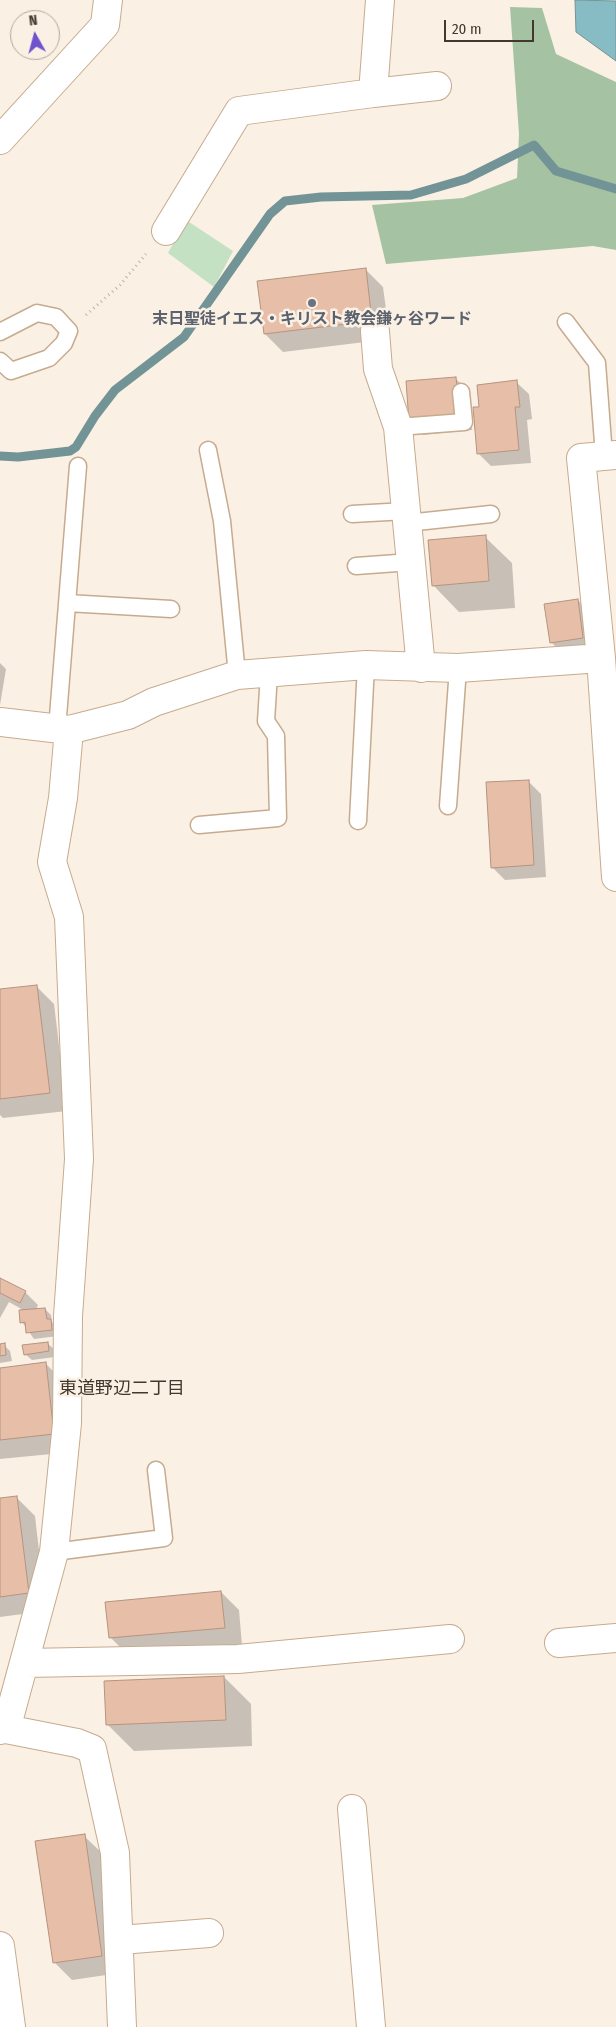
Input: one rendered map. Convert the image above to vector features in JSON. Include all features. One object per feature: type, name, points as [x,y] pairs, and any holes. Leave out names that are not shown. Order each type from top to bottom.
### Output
[{"type":"street","points":[[0,140],[105,25],[108,0]]},
{"type":"street","points":[[373,93],[380,0]]},
{"type":"street","points":[[166,231],[239,111],[437,86]]},
{"type":"street","points":[[375,331],[378,369],[398,427],[421,668]]},
{"type":"street","points":[[610,455],[581,458],[612,749],[616,877]]},
{"type":"street","points":[[0,722],[63,729],[128,715],[154,702],[237,675],[366,665],[458,668],[601,658]]},
{"type":"street","points":[[63,729],[63,798],[52,862],[69,917],[79,1159],[68,1316],[67,1423],[54,1552],[26,1663],[3,1730],[76,1743],[92,1749],[115,1853],[122,2027]]},
{"type":"street","points":[[559,1643],[616,1638]]},
{"type":"street","points":[[26,1663],[238,1659],[450,1639]]},
{"type":"street","points":[[352,1809],[371,2027]]},
{"type":"street","points":[[120,1940],[209,1932]]},
{"type":"street","points":[[1,1961],[11,2027]]},
{"type":"lane","points":[[0,332],[37,313],[56,317],[69,331],[64,343],[49,358],[11,371],[0,361]]},
{"type":"lane","points":[[566,322],[597,363],[610,455]]},
{"type":"lane","points":[[398,427],[464,422],[461,392]]},
{"type":"lane","points":[[208,450],[222,521],[237,675]]},
{"type":"lane","points":[[63,729],[67,603],[78,466]]},
{"type":"lane","points":[[352,514],[407,517],[491,514]]},
{"type":"lane","points":[[356,566],[411,562]]},
{"type":"lane","points":[[67,603],[171,609]]},
{"type":"lane","points":[[358,821],[366,665]]},
{"type":"lane","points":[[448,806],[458,668]]},
{"type":"lane","points":[[199,825],[278,818],[276,736],[266,720],[269,674]]},
{"type":"lane","points":[[54,1552],[164,1538],[156,1470]]},
{"type":"path","points":[[69,331],[120,285],[146,254]]},
{"type":"green space","points":[[510,7],[542,8],[556,54],[616,82],[616,250],[593,246],[386,264],[372,205],[463,198],[517,178],[519,134]]},
{"type":"green space","points":[[186,220],[233,251],[214,287],[168,253]]},
{"type":"water","points":[[575,0],[616,1],[616,61],[576,32]]},
{"type":"building","points":[[366,268],[372,321],[264,334],[257,281]]},
{"type":"building","points":[[456,377],[460,418],[409,422],[406,381]]},
{"type":"building","points":[[517,380],[520,407],[515,407],[519,450],[477,454],[473,407],[479,407],[477,385]]},
{"type":"building","points":[[486,535],[489,581],[432,586],[428,540]]},
{"type":"building","points":[[578,599],[583,638],[550,643],[544,604]]},
{"type":"building","points":[[529,780],[534,865],[491,868],[486,782]]},
{"type":"building","points":[[37,985],[50,1093],[0,1099],[0,989]]},
{"type":"building","points":[[0,1278],[26,1291],[20,1303],[0,1293]]},
{"type":"building","points":[[45,1308],[47,1319],[51,1319],[52,1330],[26,1333],[25,1322],[20,1323],[19,1310]]},
{"type":"building","points":[[48,1342],[49,1351],[24,1355],[22,1345]]},
{"type":"building","points":[[5,1343],[6,1355],[0,1356],[0,1344]]},
{"type":"building","points":[[46,1362],[54,1434],[0,1440],[0,1368]]},
{"type":"building","points":[[17,1496],[29,1593],[0,1597],[0,1498]]},
{"type":"building","points":[[221,1591],[225,1628],[109,1638],[105,1602]]},
{"type":"building","points":[[224,1676],[226,1720],[106,1725],[104,1681]]},
{"type":"building","points":[[85,1834],[102,1956],[53,1963],[35,1841]]},
{"type":"waterway","points":[[0,456],[18,457],[70,451],[76,447],[95,416],[115,390],[184,337],[270,214],[285,201],[321,197],[411,195],[466,179],[534,145],[556,171],[616,189]]},
{"type":"place","name":"末日聖徒イエス・キリスト教会鎌ヶ谷ワード","points":[[312,303]]},
{"type":"district","name":"東道野辺二丁目","points":[[122,1389]]}]
